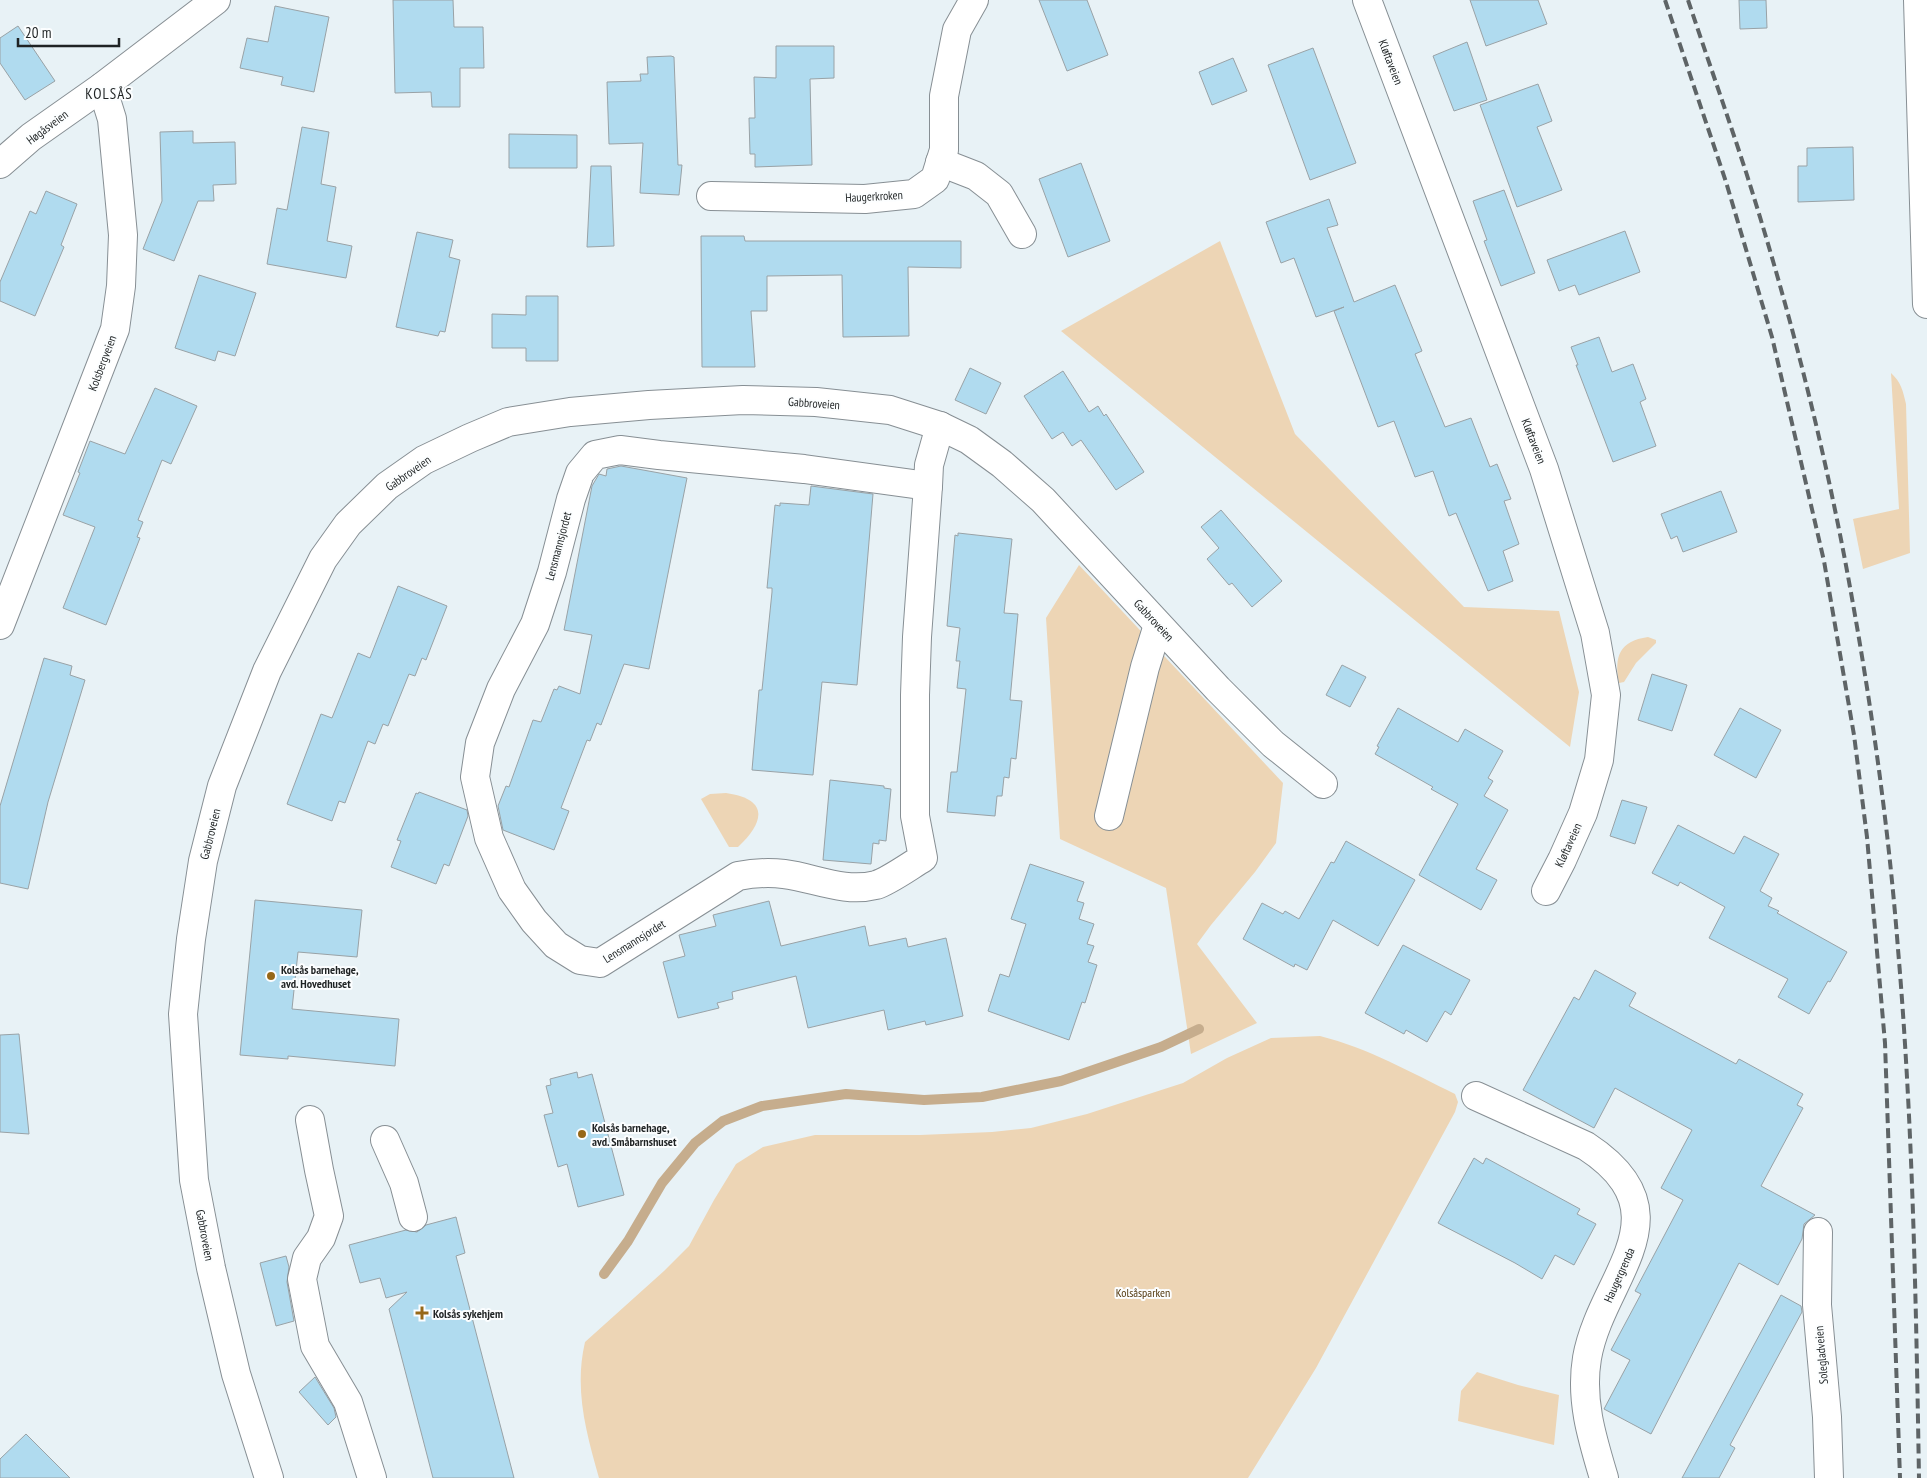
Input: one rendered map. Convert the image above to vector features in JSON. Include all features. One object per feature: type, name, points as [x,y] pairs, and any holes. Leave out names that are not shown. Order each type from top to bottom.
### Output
[{"type":"street","name":"Høgåsveien","points":[[0,164],[32,137],[102,87],[216,0]]},
{"type":"street","name":"Haugerkroken","points":[[711,196],[865,199],[914,194],[935,178],[944,150],[944,96],[957,30],[974,0]]},
{"type":"street","name":"Kløftaveien","points":[[1367,0],[1544,469],[1596,633],[1606,695],[1599,760],[1583,813],[1546,891]]},
{"type":"street","points":[[1918,0],[1927,304]]},
{"type":"street","name":"Kolsbergveien","points":[[0,625],[115,329],[121,286],[123,235],[112,119],[102,87]]},
{"type":"street","points":[[940,162],[976,176],[999,194],[1022,234]]},
{"type":"street","name":"Gabbroveien","points":[[269,1478],[236,1374],[211,1268],[198,1198],[190,1124],[183,1014],[191,939],[203,861],[222,786],[267,671],[323,559],[348,524],[388,486],[424,460],[508,422],[570,412],[743,400],[816,402],[890,410],[940,426],[969,440],[1002,464],[1044,500],[1158,624],[1273,744],[1323,784]]},
{"type":"street","name":"Lensmannsjordet","points":[[928,486],[804,469],[659,456],[620,450],[595,455],[580,473],[535,624],[501,689],[480,743],[475,778],[489,838],[512,890],[534,922],[556,945],[580,960],[600,963],[738,876],[757,872],[785,874],[834,886],[855,888],[877,884],[923,858],[915,816],[915,695],[928,486],[930,465],[940,426]]},
{"type":"street","points":[[1109,816],[1145,667],[1158,624]]},
{"type":"street","name":"Haugergrenda","points":[[1476,1096],[1598,1153],[1625,1183],[1635,1208],[1636,1223],[1632,1246],[1597,1324],[1587,1357],[1584,1387],[1586,1418],[1604,1478]]},
{"type":"street","points":[[310,1120],[318,1170],[329,1216],[322,1238],[307,1258],[302,1279],[316,1346],[348,1402],[372,1478]]},
{"type":"street","points":[[385,1140],[404,1183],[413,1217]]},
{"type":"street","name":"Solegladveien","points":[[1818,1232],[1817,1305],[1827,1417],[1829,1478]]},
{"type":"green space","points":[[1220,241],[1295,434],[1464,607],[1559,611],[1579,692],[1570,747],[1061,331]]},
{"type":"green space","points":[[1891,373],[1901,387],[1906,404],[1910,553],[1863,569],[1853,519],[1899,509]]},
{"type":"green space","points":[[1079,565],[1283,783],[1276,843],[1197,944],[1257,1023],[1191,1054],[1166,888],[1060,839],[1046,618]]},
{"type":"green space","points":[[1648,637],[1656,640],[1656,643],[1636,663],[1624,682],[1619,683],[1617,665],[1621,652],[1631,642]]},
{"type":"green space","points":[[726,793],[750,800],[756,806],[758,813],[754,829],[738,847],[729,847],[701,799],[710,794]]},
{"type":"green space","name":"Kolsåsparken","points":[[1320,1036],[1355,1047],[1405,1069],[1455,1094],[1458,1102],[1455,1112],[1316,1368],[1248,1478],[599,1478],[586,1427],[581,1394],[582,1359],[585,1342],[689,1246],[736,1164],[763,1147],[815,1135],[920,1135],[992,1132],[1031,1128],[1087,1114],[1183,1083],[1227,1058],[1271,1038]]},
{"type":"green space","points":[[1477,1372],[1559,1395],[1554,1445],[1458,1421],[1461,1391]]},
{"type":"building","points":[[393,0],[453,0],[454,27],[483,27],[484,68],[460,68],[460,107],[432,107],[431,92],[395,93]]},
{"type":"building","points":[[1039,0],[1087,0],[1108,55],[1067,71]]},
{"type":"building","points":[[1470,0],[1538,0],[1547,24],[1486,46]]},
{"type":"building","points":[[1739,0],[1766,0],[1767,28],[1740,29]]},
{"type":"building","points":[[275,6],[329,17],[314,92],[281,85],[283,77],[240,68],[247,38],[268,42]]},
{"type":"building","points":[[18,26],[55,81],[25,100],[0,63],[0,38]]},
{"type":"building","points":[[1467,42],[1487,100],[1454,111],[1433,56]]},
{"type":"building","points":[[776,46],[834,46],[834,78],[810,79],[812,165],[755,167],[755,154],[750,154],[749,118],[755,118],[754,77],[776,78]]},
{"type":"building","points":[[1313,48],[1356,163],[1310,180],[1268,65]]},
{"type":"building","points":[[647,57],[674,57],[678,165],[682,165],[679,195],[640,193],[643,143],[609,144],[607,82],[641,81],[640,74],[648,74]]},
{"type":"building","points":[[1233,58],[1247,91],[1212,105],[1199,72]]},
{"type":"building","points":[[1538,84],[1552,121],[1537,127],[1562,190],[1517,207],[1480,105]]},
{"type":"building","points":[[302,127],[329,132],[321,184],[336,187],[327,241],[352,246],[346,278],[267,264],[277,208],[287,210]]},
{"type":"building","points":[[193,131],[193,143],[235,142],[236,184],[213,185],[214,201],[198,201],[174,261],[143,249],[162,201],[160,132]]},
{"type":"building","points":[[509,134],[577,135],[577,168],[509,168]]},
{"type":"building","points":[[1853,147],[1854,200],[1798,202],[1798,166],[1807,166],[1807,148]]},
{"type":"building","points":[[1081,163],[1110,241],[1068,257],[1039,179]]},
{"type":"building","points":[[591,166],[611,166],[614,246],[587,247]]},
{"type":"building","points":[[1504,190],[1535,273],[1501,286],[1484,241],[1487,240],[1473,201]]},
{"type":"building","points":[[46,191],[77,204],[61,245],[64,247],[35,316],[0,301],[0,282],[30,211],[36,214]]},
{"type":"building","points":[[1329,199],[1338,225],[1327,228],[1354,302],[1395,285],[1422,351],[1415,354],[1445,427],[1471,418],[1490,467],[1497,464],[1511,499],[1504,501],[1519,544],[1503,551],[1513,581],[1488,591],[1456,513],[1449,516],[1433,471],[1415,477],[1394,421],[1378,427],[1334,311],[1344,307],[1316,317],[1294,258],[1281,263],[1266,222]]},
{"type":"building","points":[[1625,231],[1640,272],[1579,295],[1575,285],[1559,291],[1547,260]]},
{"type":"building","points":[[417,232],[453,240],[449,257],[460,260],[445,332],[440,331],[438,336],[396,327]]},
{"type":"building","points":[[701,236],[744,236],[745,241],[961,241],[961,268],[908,267],[909,336],[843,337],[842,275],[767,276],[767,311],[751,311],[755,367],[702,367]]},
{"type":"building","points":[[199,275],[256,293],[235,356],[218,351],[215,361],[175,348]]},
{"type":"building","points":[[526,296],[558,296],[558,361],[526,361],[526,348],[492,348],[492,314],[526,315]]},
{"type":"building","points":[[1599,337],[1612,372],[1633,364],[1646,399],[1640,402],[1656,446],[1613,462],[1571,347]]},
{"type":"building","points":[[970,368],[1001,383],[986,414],[955,400]]},
{"type":"building","points":[[1063,371],[1089,412],[1098,406],[1104,416],[1106,414],[1144,472],[1116,490],[1081,440],[1072,446],[1063,432],[1052,439],[1024,396]]},
{"type":"building","points":[[155,388],[197,406],[171,464],[162,460],[138,520],[143,522],[137,537],[140,538],[106,625],[63,608],[95,527],[63,515],[80,473],[78,472],[90,441],[125,454]]},
{"type":"building","points":[[621,466],[687,478],[649,669],[624,664],[601,725],[597,723],[590,741],[587,740],[561,808],[569,811],[554,850],[503,830],[498,806],[506,786],[509,787],[533,720],[541,722],[554,689],[557,690],[559,686],[580,694],[592,635],[564,630],[592,486],[599,474],[606,476],[607,469]]},
{"type":"building","points":[[811,486],[873,494],[857,685],[822,682],[813,775],[752,770],[759,690],[762,690],[772,592],[772,588],[767,588],[775,505],[780,506],[780,503],[809,505]]},
{"type":"building","points":[[1721,491],[1737,532],[1683,552],[1677,536],[1671,539],[1661,514]]},
{"type":"building","points":[[1221,510],[1282,581],[1252,607],[1232,583],[1229,585],[1207,559],[1219,548],[1201,527]]},
{"type":"building","points":[[958,533],[1012,539],[1004,613],[1018,614],[1010,700],[1022,701],[1016,759],[1011,758],[1009,778],[1004,777],[1002,796],[997,796],[995,816],[947,812],[951,772],[957,772],[966,689],[957,688],[960,661],[956,661],[960,628],[947,626],[955,535],[958,536]]},
{"type":"building","points":[[398,586],[447,606],[426,660],[422,658],[415,676],[409,674],[388,726],[383,724],[375,744],[368,741],[345,803],[339,801],[332,821],[287,804],[321,714],[332,718],[358,653],[370,658]]},
{"type":"building","points":[[44,658],[72,666],[70,675],[85,680],[48,802],[28,889],[0,883],[0,806]]},
{"type":"building","points":[[1342,665],[1366,677],[1350,707],[1326,695]]},
{"type":"building","points":[[1652,674],[1687,685],[1672,731],[1638,720]]},
{"type":"building","points":[[1398,708],[1458,742],[1465,729],[1503,751],[1488,778],[1493,781],[1484,796],[1508,810],[1476,869],[1497,880],[1481,910],[1419,875],[1458,804],[1431,789],[1433,787],[1375,754],[1379,747],[1377,746]]},
{"type":"building","points":[[1740,708],[1781,730],[1756,778],[1714,755]]},
{"type":"building","points":[[830,780],[884,786],[884,788],[891,789],[886,841],[879,840],[879,844],[873,843],[871,864],[823,860]]},
{"type":"building","points":[[419,792],[467,810],[468,816],[449,866],[444,864],[436,884],[391,867],[401,841],[397,840],[416,793],[418,794]]},
{"type":"building","points":[[1622,800],[1647,807],[1635,844],[1610,836]]},
{"type":"building","points":[[1678,825],[1734,854],[1744,836],[1779,854],[1760,891],[1772,898],[1768,906],[1779,911],[1777,913],[1847,952],[1809,1014],[1778,997],[1788,979],[1709,938],[1725,907],[1680,882],[1678,886],[1652,873]]},
{"type":"building","points":[[1346,841],[1415,880],[1378,946],[1333,920],[1307,970],[1295,964],[1294,967],[1243,939],[1262,903],[1283,914],[1285,911],[1299,919],[1331,862],[1334,863]]},
{"type":"building","points":[[1030,864],[1084,882],[1077,901],[1084,903],[1079,919],[1094,924],[1087,944],[1094,946],[1088,962],[1097,965],[1085,1003],[1082,1002],[1069,1040],[988,1011],[1000,974],[1009,977],[1026,924],[1011,919]]},
{"type":"building","points":[[255,900],[362,910],[357,957],[298,952],[292,1009],[399,1019],[395,1066],[288,1056],[288,1059],[240,1055]]},
{"type":"building","points":[[769,901],[781,946],[865,926],[869,946],[906,938],[908,947],[946,938],[963,1016],[926,1025],[925,1021],[888,1030],[884,1010],[808,1028],[796,976],[732,992],[733,999],[717,1003],[719,1008],[678,1018],[663,962],[685,956],[679,935],[716,926],[713,915]]},
{"type":"building","points":[[1403,945],[1470,980],[1451,1015],[1445,1011],[1427,1042],[1406,1030],[1404,1034],[1365,1013]]},
{"type":"building","points":[[1595,970],[1636,993],[1629,1006],[1736,1064],[1739,1059],[1803,1094],[1797,1105],[1803,1108],[1761,1186],[1815,1215],[1804,1224],[1802,1239],[1778,1285],[1739,1263],[1651,1434],[1604,1409],[1630,1360],[1611,1350],[1641,1294],[1635,1291],[1683,1200],[1661,1188],[1692,1130],[1615,1088],[1594,1128],[1523,1090],[1574,997],[1579,1000]]},
{"type":"building","points":[[19,1034],[29,1134],[0,1132],[0,1035]]},
{"type":"building","points":[[577,1072],[578,1078],[592,1074],[624,1195],[578,1207],[567,1164],[558,1167],[544,1115],[553,1113],[546,1086],[551,1085],[550,1079]]},
{"type":"building","points":[[1474,1158],[1483,1164],[1486,1158],[1580,1209],[1577,1214],[1596,1224],[1574,1265],[1555,1255],[1542,1279],[1438,1223]]},
{"type":"building","points":[[456,1217],[465,1253],[456,1256],[514,1478],[433,1478],[389,1309],[407,1292],[386,1298],[380,1278],[360,1283],[349,1245],[406,1230],[417,1232],[426,1225]]},
{"type":"building","points":[[286,1256],[289,1267],[287,1282],[294,1321],[276,1326],[260,1263]]},
{"type":"building","points":[[1781,1295],[1801,1306],[1802,1312],[1730,1445],[1735,1448],[1719,1478],[1682,1478]]},
{"type":"building","points":[[315,1377],[334,1408],[336,1417],[328,1425],[299,1392]]},
{"type":"building","points":[[26,1434],[70,1478],[0,1478],[0,1459]]},
{"type":"waterway","points":[[604,1274],[628,1241],[662,1183],[695,1143],[723,1121],[762,1106],[846,1094],[924,1100],[982,1097],[1061,1081],[1161,1047],[1199,1029]]},
{"type":"railway","points":[[1665,0],[1726,182],[1772,337],[1824,561],[1854,735],[1867,837],[1885,1043],[1900,1478]]},
{"type":"railway","points":[[1688,0],[1746,172],[1775,267],[1801,364],[1825,462],[1845,560],[1870,705],[1889,851],[1903,1015],[1913,1214],[1919,1478]]},
{"type":"place","name":"Kolsås barnehage, avd. Hovedhuset","points":[[271,976]]},
{"type":"place","name":"Kolsås barnehage, avd. Småbarnshuset","points":[[582,1134]]},
{"type":"place","name":"Kolsås sykehjem","points":[[422,1313]]},
{"type":"district","name":"KOLSÅS","points":[[109,93]]}]
